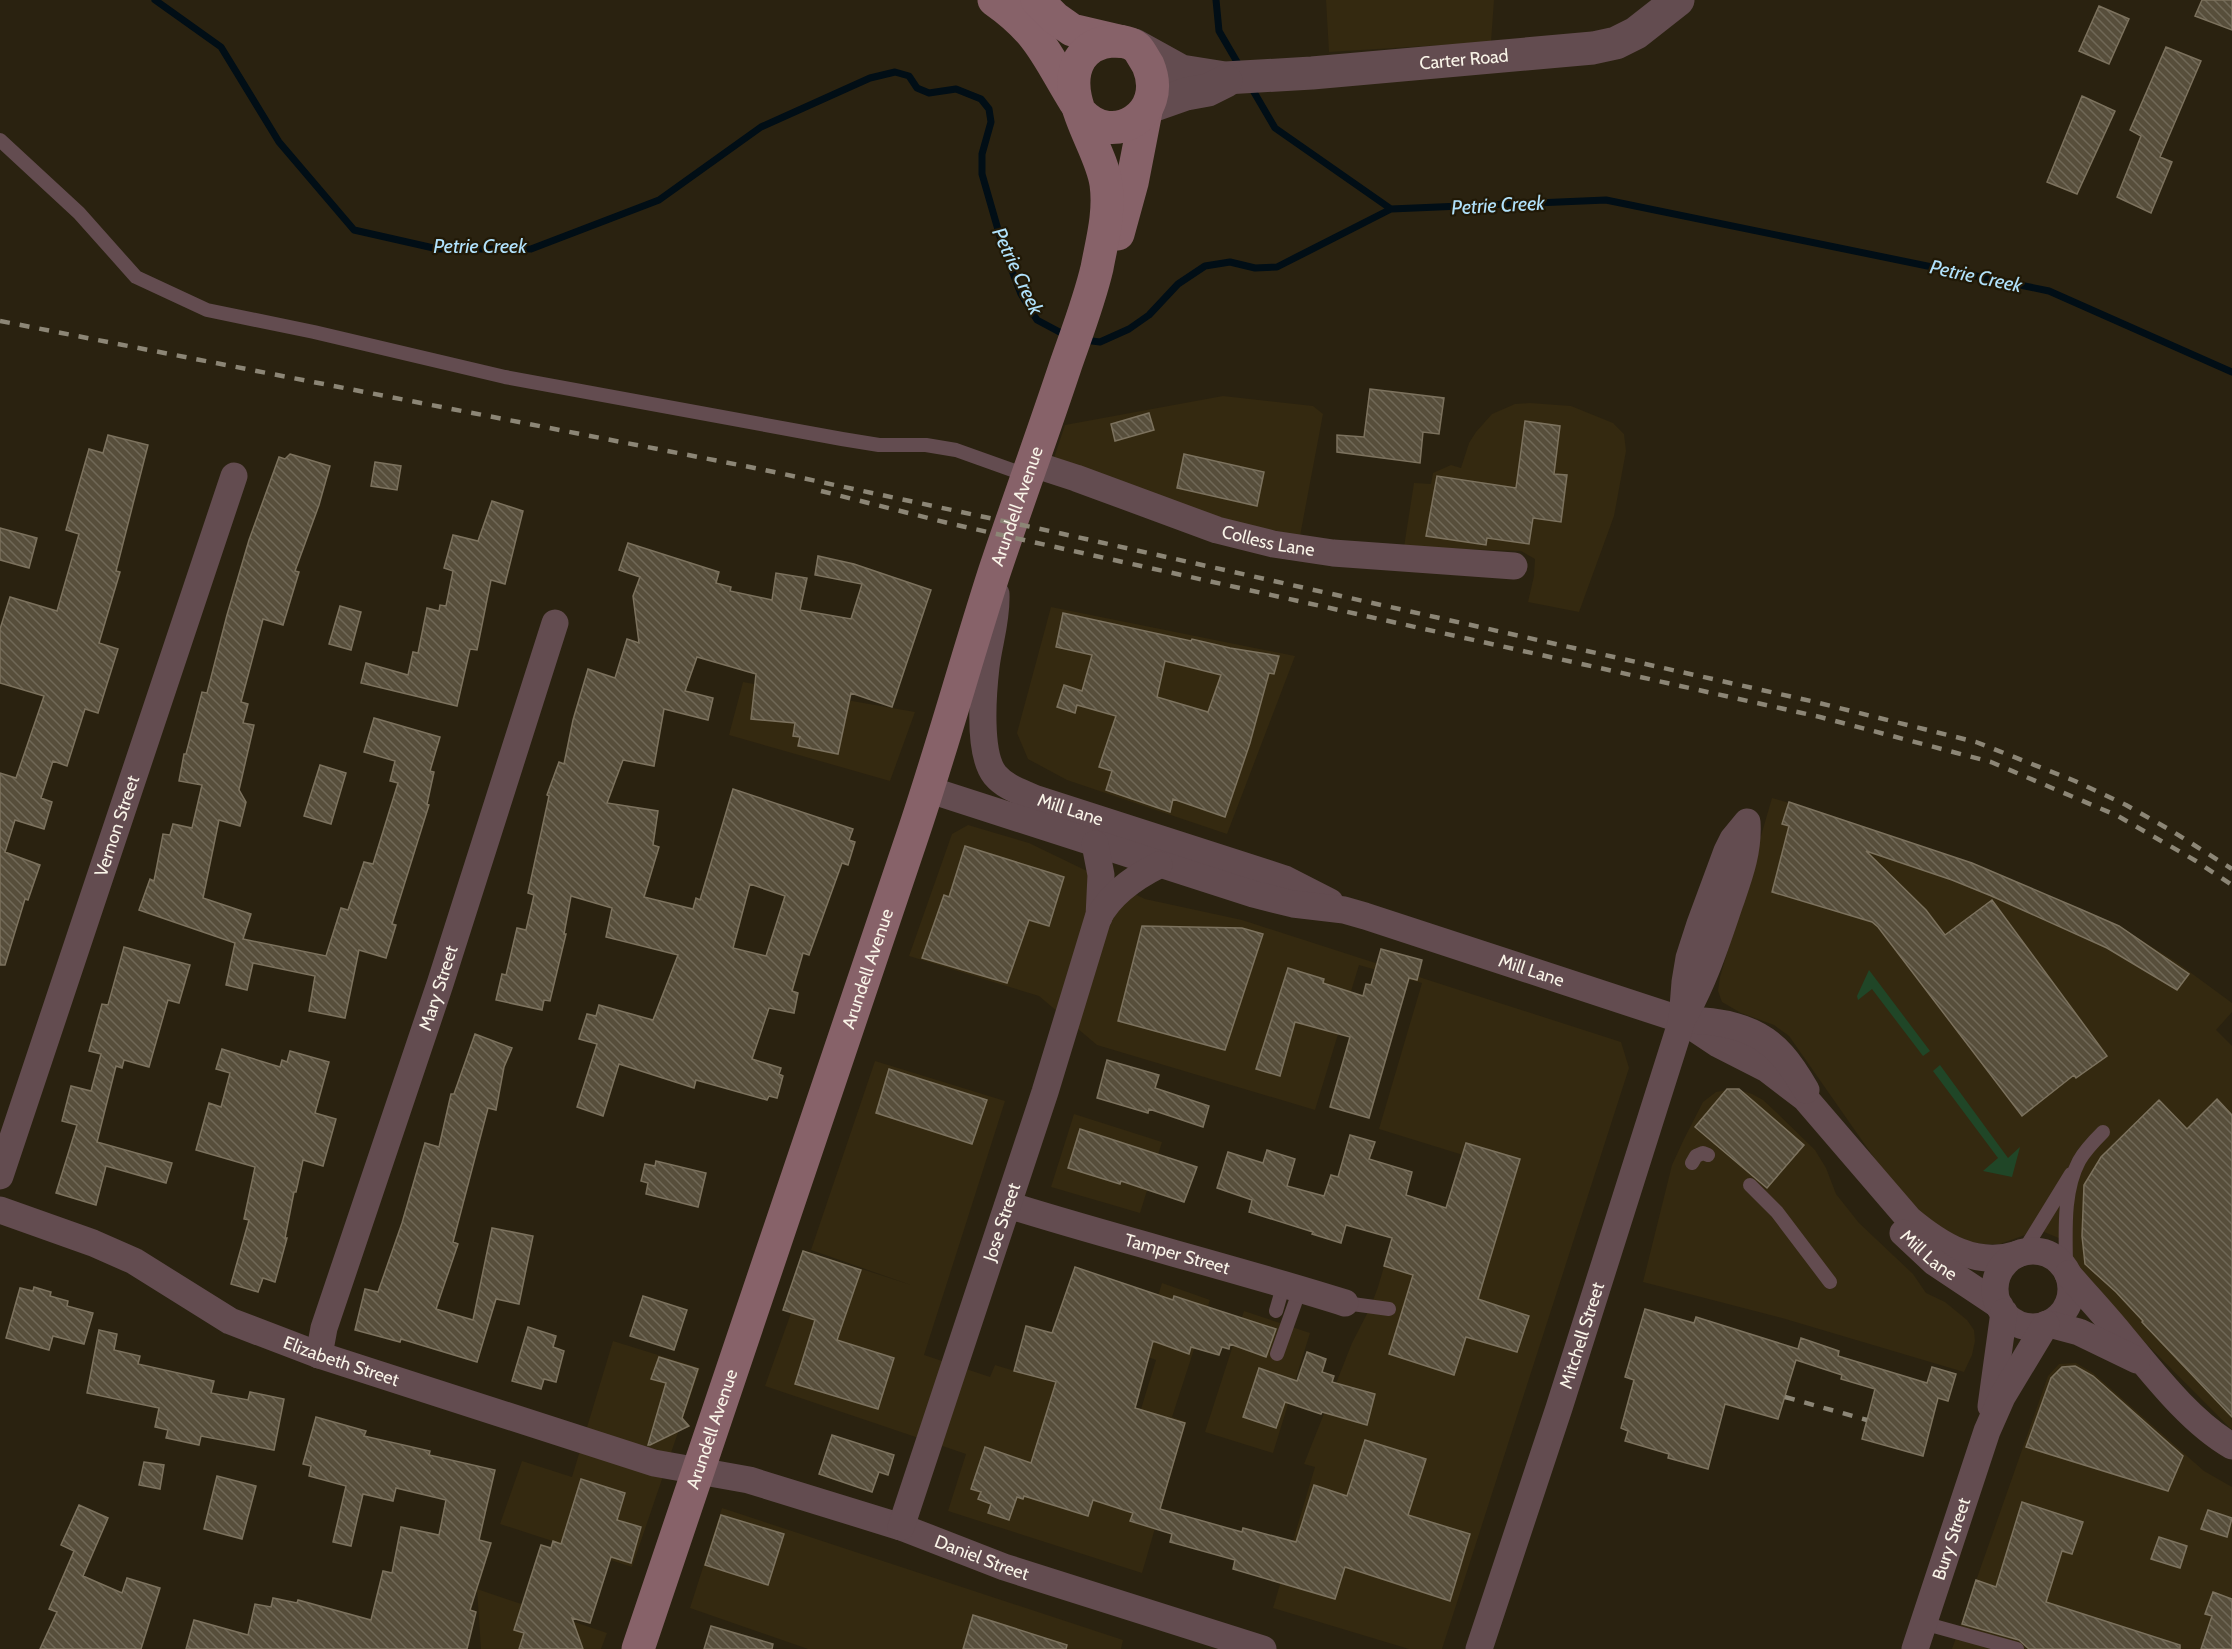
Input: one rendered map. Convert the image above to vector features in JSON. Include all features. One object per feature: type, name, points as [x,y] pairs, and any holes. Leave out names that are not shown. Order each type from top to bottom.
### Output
[{"type":"main road","points":[[994,0],[1022,21],[1037,38],[1079,110],[1091,123],[1109,128],[1134,120],[1147,109],[1153,94],[1151,75],[1142,54],[1126,43],[1072,30],[1055,18],[1037,0]]},
{"type":"main road","points":[[1079,110],[1074,82],[1078,62],[1083,54],[1097,45],[1126,43]]},
{"type":"main road","name":"Arundell Avenue","points":[[1097,272],[1114,243],[1122,222],[1147,109]]},
{"type":"main road","name":"Arundell Avenue","points":[[639,1649],[927,789],[995,570],[1097,272],[1106,224],[1106,184],[1096,150],[1079,110]]},
{"type":"street","name":"Carter Road","points":[[1147,109],[1222,80],[1593,48],[1616,43],[1636,33],[1678,0]]},
{"type":"street","name":"Carter Road","points":[[1126,43],[1181,71],[1222,80]]},
{"type":"street","name":"Colless Lane","points":[[1031,470],[1076,478],[1216,530],[1274,544],[1333,553],[1514,566]]},
{"type":"street","name":"Vernon Street","points":[[0,1176],[234,476]]},
{"type":"street","name":"Mill Lane","points":[[995,570],[996,613],[986,667],[984,703],[986,749],[988,761],[996,777],[1009,786],[1034,798],[1286,879],[1344,910],[1682,1020],[1718,1044],[1748,1058],[1805,1098],[1909,1219],[1936,1240],[1966,1254],[1987,1259],[2021,1253]]},
{"type":"street","name":"Mary Street","points":[[319,1354],[324,1328],[440,984],[555,623]]},
{"type":"street","name":"Mill Lane","points":[[927,789],[1159,865],[1293,904],[1344,910]]},
{"type":"street","name":"Mitchell Street","points":[[1479,1649],[1682,1020],[1687,969],[1700,924],[1727,850],[1750,812]]},
{"type":"street","name":"Jose Street","points":[[901,1527],[1059,1048],[1098,918],[1102,880],[1100,860],[1095,844]]},
{"type":"street","name":"Jose Street","points":[[1098,918],[1106,904],[1119,891],[1136,877],[1159,865]]},
{"type":"street","name":"Mill Lane","points":[[1856,1160],[1885,1210],[1910,1241],[1942,1268],[2002,1309]]},
{"type":"street","name":"Tamper Street","points":[[1008,1205],[1345,1303]]},
{"type":"street","name":"Elizabeth Street","points":[[0,1210],[93,1243],[134,1261],[230,1321],[319,1354],[654,1463],[699,1471]]},
{"type":"street","points":[[2067,1272],[2071,1288],[2069,1302],[2061,1315],[2047,1324],[2023,1325],[2009,1318],[1996,1298],[1996,1280],[2004,1264],[2021,1253],[2038,1251],[2051,1255],[2067,1272],[2143,1363],[2208,1429],[2232,1446]]},
{"type":"street","name":"Bury Street","points":[[1987,1431],[2002,1309]]},
{"type":"street","points":[[2047,1324],[2079,1332],[2143,1363]]},
{"type":"street","name":"Bury Street","points":[[1915,1649],[1987,1431],[2002,1397],[2047,1324]]},
{"type":"street","name":"Daniel Street","points":[[699,1471],[749,1480],[901,1527],[1004,1568],[1263,1649]]},
{"type":"lane","points":[[0,140],[79,213],[136,277],[207,310],[314,332],[505,377],[879,445],[926,446],[956,450],[1031,470]]},
{"type":"lane","points":[[2021,1253],[2083,1154],[2103,1132]]},
{"type":"lane","points":[[1692,1163],[1696,1156],[1702,1153],[1708,1155]]},
{"type":"lane","points":[[2067,1272],[2068,1204],[2074,1174],[2083,1154]]},
{"type":"lane","points":[[1750,1185],[1776,1212],[1830,1282]]},
{"type":"lane","points":[[1276,1311],[1292,1286]]},
{"type":"lane","points":[[1277,1354],[1292,1286]]},
{"type":"lane","points":[[1345,1303],[1389,1308]]},
{"type":"lane","points":[[1923,1623],[2017,1649]]},
{"type":"shaded area","points":[[1326,0],[1494,0],[1491,42],[1329,52]]},
{"type":"shaded area","points":[[1223,396],[1313,406],[1323,414],[1300,536],[1226,520],[1054,458],[1065,425]]},
{"type":"shaded area","points":[[1515,404],[1571,406],[1613,423],[1624,434],[1626,451],[1614,516],[1579,612],[1528,602],[1535,559],[1521,551],[1404,547],[1414,483],[1431,484],[1433,473],[1451,465],[1461,468],[1469,443],[1492,414]]},
{"type":"shaded area","points":[[1051,607],[1295,656],[1227,834],[1067,780],[1028,759],[1017,733]]},
{"type":"shaded area","points":[[743,682],[915,712],[890,781],[729,735]]},
{"type":"shaded area","points":[[1772,798],[1821,812],[1972,863],[2119,926],[2179,964],[2232,1003],[2232,1012],[2216,1030],[2232,1046],[2232,1430],[2084,1281],[2074,1266],[2066,1241],[2032,1227],[2025,1235],[2000,1244],[1983,1244],[1971,1242],[1936,1227],[1898,1192],[1789,1036],[1774,1025],[1741,1013],[1722,1002],[1718,991],[1720,977]]},
{"type":"shaded area","points":[[968,825],[1029,843],[1145,899],[1242,920],[1621,1042],[1629,1068],[1442,1649],[1409,1649],[1273,1608],[1315,1467],[1304,1464],[1352,1343],[1371,1306],[1405,1195],[1446,1208],[1463,1155],[1379,1129],[1422,983],[1359,965],[1315,1110],[1097,1045],[1039,996],[909,956],[952,834]]},
{"type":"shaded area","points":[[875,1061],[1005,1101],[924,1355],[990,1377],[995,1365],[1141,1409],[1156,1360],[1140,1354],[1162,1283],[1210,1300],[1172,1417],[1186,1422],[1142,1573],[948,1511],[966,1454],[765,1386],[791,1313],[783,1310],[803,1250],[911,1285],[811,1250]]},
{"type":"shaded area","points":[[1739,1090],[1752,1094],[1776,1112],[1815,1150],[1826,1168],[1836,1194],[1859,1223],[1913,1274],[1926,1293],[1945,1302],[1967,1320],[1974,1330],[1975,1341],[1972,1355],[1964,1372],[1782,1318],[1643,1282],[1672,1165],[1703,1102],[1716,1092]]},
{"type":"shaded area","points":[[1074,1114],[1162,1142],[1140,1213],[1051,1187]]},
{"type":"shaded area","points":[[1244,1311],[1310,1333],[1273,1453],[1205,1432]]},
{"type":"shaded area","points":[[613,1341],[700,1368],[632,1567],[500,1524],[522,1461],[572,1477]]},
{"type":"shaded area","points":[[2076,1363],[2093,1373],[2204,1471],[2232,1487],[2232,1649],[1952,1649],[2048,1376],[2059,1364]]},
{"type":"shaded area","points":[[722,1508],[1123,1640],[1121,1649],[808,1649],[690,1608]]},
{"type":"shaded area","points":[[477,1589],[607,1633],[601,1649],[481,1649]]},
{"type":"green space","points":[[1869,970],[1930,1051],[1923,1056],[1872,989],[1858,1000],[1857,996]]},
{"type":"green space","points":[[1940,1065],[2008,1158],[2020,1147],[2012,1177],[1983,1171],[1998,1158],[1933,1071]]},
{"type":"building","points":[[2202,0],[2232,0],[2232,30],[2195,16]]},
{"type":"building","points":[[2099,6],[2129,19],[2109,64],[2079,51]]},
{"type":"building","points":[[2166,47],[2201,61],[2160,157],[2172,162],[2151,213],[2117,197],[2141,136],[2130,130]]},
{"type":"building","points":[[2082,96],[2115,111],[2077,194],[2047,182]]},
{"type":"building","points":[[1370,389],[1444,398],[1439,434],[1423,432],[1420,463],[1337,452],[1337,435],[1364,437]]},
{"type":"building","points":[[1149,413],[1154,430],[1115,441],[1111,424]]},
{"type":"building","points":[[1525,421],[1560,426],[1554,474],[1567,475],[1561,522],[1533,518],[1529,544],[1487,538],[1486,545],[1426,536],[1437,476],[1516,488]]},
{"type":"building","points":[[108,435],[148,445],[116,571],[120,572],[99,643],[118,649],[98,713],[85,709],[67,766],[53,761],[41,798],[52,802],[44,829],[15,820],[5,852],[40,865],[28,900],[25,899],[5,965],[0,965],[0,773],[16,778],[44,696],[0,683],[0,629],[10,597],[57,611],[79,534],[66,530],[89,449],[103,453]]},
{"type":"building","points":[[290,454],[330,466],[319,505],[295,571],[299,572],[283,625],[263,619],[241,702],[248,704],[243,723],[254,725],[239,790],[246,802],[240,826],[219,820],[203,898],[251,914],[243,939],[326,956],[341,908],[348,910],[364,862],[373,864],[398,783],[390,781],[395,761],[364,752],[374,718],[440,737],[430,771],[434,772],[427,804],[429,805],[392,924],[396,925],[386,958],[359,950],[345,1018],[309,1011],[315,976],[253,963],[247,990],[226,985],[235,943],[139,910],[150,879],[154,881],[163,834],[170,835],[173,824],[192,828],[202,785],[179,781],[184,754],[186,754],[202,692],[207,693],[249,540],[279,457],[285,459]]},
{"type":"building","points":[[1184,454],[1264,472],[1257,506],[1177,488]]},
{"type":"building","points":[[375,462],[401,466],[397,490],[371,486]]},
{"type":"building","points":[[492,501],[523,511],[505,584],[491,580],[477,650],[470,649],[457,706],[361,683],[366,663],[408,675],[413,652],[418,653],[427,608],[439,611],[440,605],[446,606],[453,571],[444,568],[453,535],[478,541]]},
{"type":"building","points":[[0,528],[37,538],[29,568],[0,560]]},
{"type":"building","points":[[628,543],[719,572],[716,583],[731,587],[730,591],[772,600],[776,573],[807,578],[800,610],[851,619],[862,584],[815,575],[818,556],[854,564],[931,590],[892,707],[851,693],[838,754],[798,746],[800,737],[793,736],[795,723],[751,719],[756,674],[697,657],[685,691],[713,698],[708,720],[664,709],[654,766],[623,760],[607,803],[658,811],[653,845],[659,847],[644,897],[693,909],[696,898],[700,900],[733,789],[853,829],[849,840],[855,842],[848,865],[842,863],[809,955],[803,953],[792,991],[798,993],[794,1013],[769,1008],[752,1059],[781,1068],[779,1074],[783,1076],[777,1098],[769,1096],[767,1100],[696,1080],[694,1088],[619,1064],[603,1116],[577,1107],[597,1044],[579,1039],[587,1014],[596,1016],[599,1005],[653,1020],[678,955],[606,937],[612,908],[571,896],[564,934],[566,934],[550,1001],[544,1000],[542,1010],[496,1000],[502,974],[506,975],[517,928],[526,930],[534,895],[528,893],[549,796],[547,795],[559,762],[564,764],[573,720],[588,669],[615,678],[627,639],[639,643],[633,596],[640,577],[619,570]],"holes":[[[750,884],[785,896],[766,956],[733,948]]]},
{"type":"building","points":[[340,606],[361,612],[351,650],[329,644]]},
{"type":"building","points":[[1063,613],[1191,641],[1192,639],[1279,656],[1274,674],[1269,673],[1250,743],[1225,817],[1173,799],[1170,812],[1106,790],[1112,771],[1099,767],[1116,716],[1077,705],[1075,713],[1057,707],[1064,685],[1082,691],[1092,655],[1056,647]],"holes":[[[1165,661],[1221,675],[1208,712],[1157,697]]]},
{"type":"building","points":[[320,765],[346,773],[331,824],[304,816]]},
{"type":"building","points":[[1789,802],[1972,863],[2080,909],[2119,926],[2189,974],[2177,990],[2107,948],[1987,894],[1989,895],[1866,851],[1926,910],[1945,935],[1992,900],[2107,1056],[2076,1078],[2074,1075],[2022,1116],[1878,927],[1872,922],[1772,892],[1789,826],[1782,824]]},
{"type":"building","points":[[965,846],[1064,877],[1049,926],[1029,920],[1007,983],[922,958],[944,895],[949,897]]},
{"type":"building","points":[[1142,926],[1242,928],[1263,934],[1225,1050],[1118,1021]]},
{"type":"building","points":[[124,947],[190,965],[179,1003],[168,1000],[149,1067],[124,1060],[122,1068],[116,1066],[97,1142],[172,1163],[166,1183],[106,1166],[96,1205],[56,1193],[77,1125],[62,1121],[71,1086],[91,1091],[101,1054],[89,1051],[102,1004],[108,1005]]},
{"type":"building","points":[[1381,949],[1422,960],[1417,980],[1409,978],[1369,1118],[1330,1107],[1350,1037],[1295,1022],[1280,1076],[1256,1069],[1288,968],[1324,979],[1323,983],[1363,996],[1366,984],[1371,985]]},
{"type":"building","points":[[475,1034],[512,1048],[504,1067],[496,1110],[488,1108],[453,1242],[458,1244],[436,1309],[473,1320],[492,1228],[533,1236],[519,1304],[496,1299],[477,1362],[401,1339],[400,1342],[355,1330],[365,1289],[378,1292],[402,1223],[425,1143],[439,1147],[451,1094],[454,1094]]},
{"type":"building","points":[[222,1049],[280,1067],[282,1060],[287,1062],[290,1051],[329,1062],[315,1113],[336,1119],[323,1166],[303,1160],[296,1192],[294,1192],[285,1238],[287,1238],[275,1282],[263,1278],[258,1292],[231,1284],[249,1220],[244,1219],[255,1167],[196,1150],[209,1103],[221,1107],[230,1073],[216,1069]]},
{"type":"building","points":[[1107,1060],[1159,1075],[1155,1088],[1209,1106],[1203,1127],[1149,1109],[1148,1113],[1097,1098]]},
{"type":"building","points":[[889,1069],[987,1100],[972,1144],[876,1113]]},
{"type":"building","points":[[1727,1089],[1739,1089],[1804,1145],[1767,1188],[1695,1127]]},
{"type":"building","points":[[2217,1099],[2232,1115],[2232,1417],[2116,1292],[2085,1264],[2082,1236],[2084,1185],[2101,1157],[2159,1100],[2187,1129]]},
{"type":"building","points":[[1080,1129],[1197,1167],[1184,1202],[1121,1181],[1120,1184],[1068,1168]]},
{"type":"building","points":[[1350,1135],[1375,1142],[1369,1159],[1412,1172],[1406,1195],[1446,1208],[1466,1143],[1520,1159],[1478,1299],[1529,1316],[1517,1352],[1466,1337],[1454,1375],[1389,1354],[1413,1275],[1384,1266],[1392,1238],[1346,1225],[1341,1243],[1249,1212],[1252,1200],[1217,1188],[1228,1152],[1263,1163],[1267,1150],[1295,1159],[1287,1186],[1324,1196],[1331,1175],[1338,1177]]},
{"type":"building","points":[[656,1161],[706,1173],[698,1207],[646,1194],[648,1183],[641,1181],[645,1164],[655,1166]]},
{"type":"building","points":[[803,1251],[861,1270],[837,1340],[894,1358],[878,1409],[795,1384],[815,1320],[783,1310]]},
{"type":"building","points":[[1075,1267],[1173,1300],[1174,1296],[1276,1329],[1266,1357],[1230,1344],[1229,1349],[1222,1347],[1219,1355],[1191,1347],[1189,1354],[1153,1341],[1135,1408],[1185,1423],[1160,1509],[1242,1532],[1243,1528],[1296,1542],[1314,1485],[1347,1496],[1365,1440],[1426,1459],[1408,1515],[1470,1534],[1450,1601],[1345,1567],[1335,1599],[1233,1569],[1235,1560],[1170,1542],[1172,1534],[1130,1521],[1133,1513],[1093,1500],[1088,1516],[1024,1496],[1023,1499],[1017,1497],[1009,1520],[988,1513],[991,1504],[978,1499],[981,1492],[971,1489],[985,1447],[1031,1463],[1056,1382],[1014,1371],[1026,1326],[1052,1333]]},
{"type":"building","points":[[34,1287],[51,1292],[50,1296],[68,1301],[67,1306],[93,1313],[84,1344],[53,1336],[49,1350],[6,1338],[20,1288],[33,1291]]},
{"type":"building","points":[[643,1296],[687,1310],[674,1350],[630,1336]]},
{"type":"building","points":[[1645,1309],[1694,1323],[1696,1317],[1798,1349],[1801,1338],[1839,1351],[1838,1356],[1927,1383],[1932,1367],[1956,1374],[1948,1401],[1938,1398],[1923,1456],[1862,1439],[1875,1389],[1841,1379],[1842,1375],[1796,1360],[1778,1419],[1725,1404],[1708,1469],[1668,1458],[1669,1454],[1625,1441],[1628,1431],[1621,1428],[1634,1380],[1625,1377]]},
{"type":"building","points":[[528,1327],[556,1336],[553,1347],[564,1351],[556,1382],[544,1379],[541,1389],[512,1381]]},
{"type":"building","points":[[99,1330],[117,1334],[114,1350],[140,1356],[138,1364],[214,1381],[211,1393],[248,1400],[250,1392],[284,1399],[274,1450],[201,1436],[199,1445],[166,1438],[168,1430],[155,1427],[159,1408],[87,1393]]},
{"type":"building","points":[[1307,1352],[1326,1359],[1322,1372],[1334,1376],[1332,1382],[1375,1394],[1367,1425],[1322,1412],[1321,1414],[1285,1402],[1276,1428],[1243,1417],[1259,1368],[1297,1381]]},
{"type":"building","points":[[659,1357],[698,1369],[682,1418],[689,1426],[648,1445],[666,1383],[651,1379]]},
{"type":"building","points":[[2075,1366],[2093,1376],[2183,1456],[2168,1491],[2026,1447],[2051,1378],[2062,1367]]},
{"type":"building","points":[[316,1417],[366,1431],[364,1436],[430,1451],[429,1455],[495,1470],[479,1540],[491,1543],[470,1610],[476,1612],[467,1649],[186,1649],[194,1620],[248,1635],[255,1604],[271,1607],[273,1598],[297,1603],[298,1600],[371,1620],[383,1571],[392,1573],[401,1527],[439,1535],[446,1500],[396,1488],[393,1501],[363,1494],[351,1546],[333,1542],[346,1486],[309,1476],[311,1466],[303,1464]]},
{"type":"building","points":[[832,1435],[894,1455],[888,1475],[879,1472],[872,1492],[819,1474]]},
{"type":"building","points":[[144,1462],[164,1465],[160,1489],[139,1485]]},
{"type":"building","points":[[217,1476],[256,1486],[242,1539],[204,1529]]},
{"type":"building","points":[[581,1479],[625,1493],[617,1520],[641,1527],[631,1563],[611,1557],[590,1623],[572,1618],[583,1649],[519,1649],[524,1633],[514,1630],[541,1545],[551,1548],[553,1541],[561,1544]]},
{"type":"building","points":[[2022,1502],[2083,1522],[2072,1554],[2062,1551],[2046,1602],[2180,1645],[2180,1649],[2029,1649],[2019,1640],[1962,1624],[1976,1580],[1996,1587]]},
{"type":"building","points":[[79,1505],[108,1518],[83,1576],[122,1593],[127,1578],[160,1588],[141,1649],[40,1649],[57,1612],[49,1609],[74,1551],[61,1545]]},
{"type":"building","points":[[2208,1510],[2232,1518],[2227,1537],[2201,1529]]},
{"type":"building","points":[[721,1515],[784,1534],[768,1585],[705,1565]]},
{"type":"building","points":[[2159,1537],[2187,1546],[2180,1568],[2151,1559]]},
{"type":"building","points":[[2213,1592],[2232,1599],[2232,1649],[2201,1649],[2212,1616],[2205,1614]]},
{"type":"building","points":[[973,1615],[1067,1645],[1066,1649],[963,1649]]},
{"type":"building","points":[[711,1626],[773,1644],[772,1649],[704,1649]]},
{"type":"waterway","name":"Petrie Creek","points":[[155,0],[221,47],[279,142],[354,230],[438,249],[531,249],[659,200],[761,127],[870,78],[895,72],[909,76],[917,88],[929,93],[956,89],[981,99],[989,109],[991,122],[982,154],[982,174],[1003,247],[1021,294],[1037,320],[1067,336]]},
{"type":"waterway","points":[[1216,0],[1219,31],[1240,67]]},
{"type":"waterway","points":[[1251,87],[1275,128],[1391,209]]},
{"type":"waterway","name":"Petrie Creek","points":[[1084,340],[1100,342],[1129,329],[1149,315],[1178,284],[1205,266],[1230,262],[1255,268],[1277,267],[1391,209],[1606,200],[2049,291],[2232,372]]},
{"type":"railway","points":[[0,321],[760,469],[1050,531],[1811,701],[1976,742],[2075,781],[2126,805],[2232,869]]},
{"type":"railway","points":[[821,491],[952,524],[1820,717],[1991,762],[2118,816],[2196,861],[2232,885]]},
{"type":"railway","points":[[1785,1397],[1867,1420]]}]
